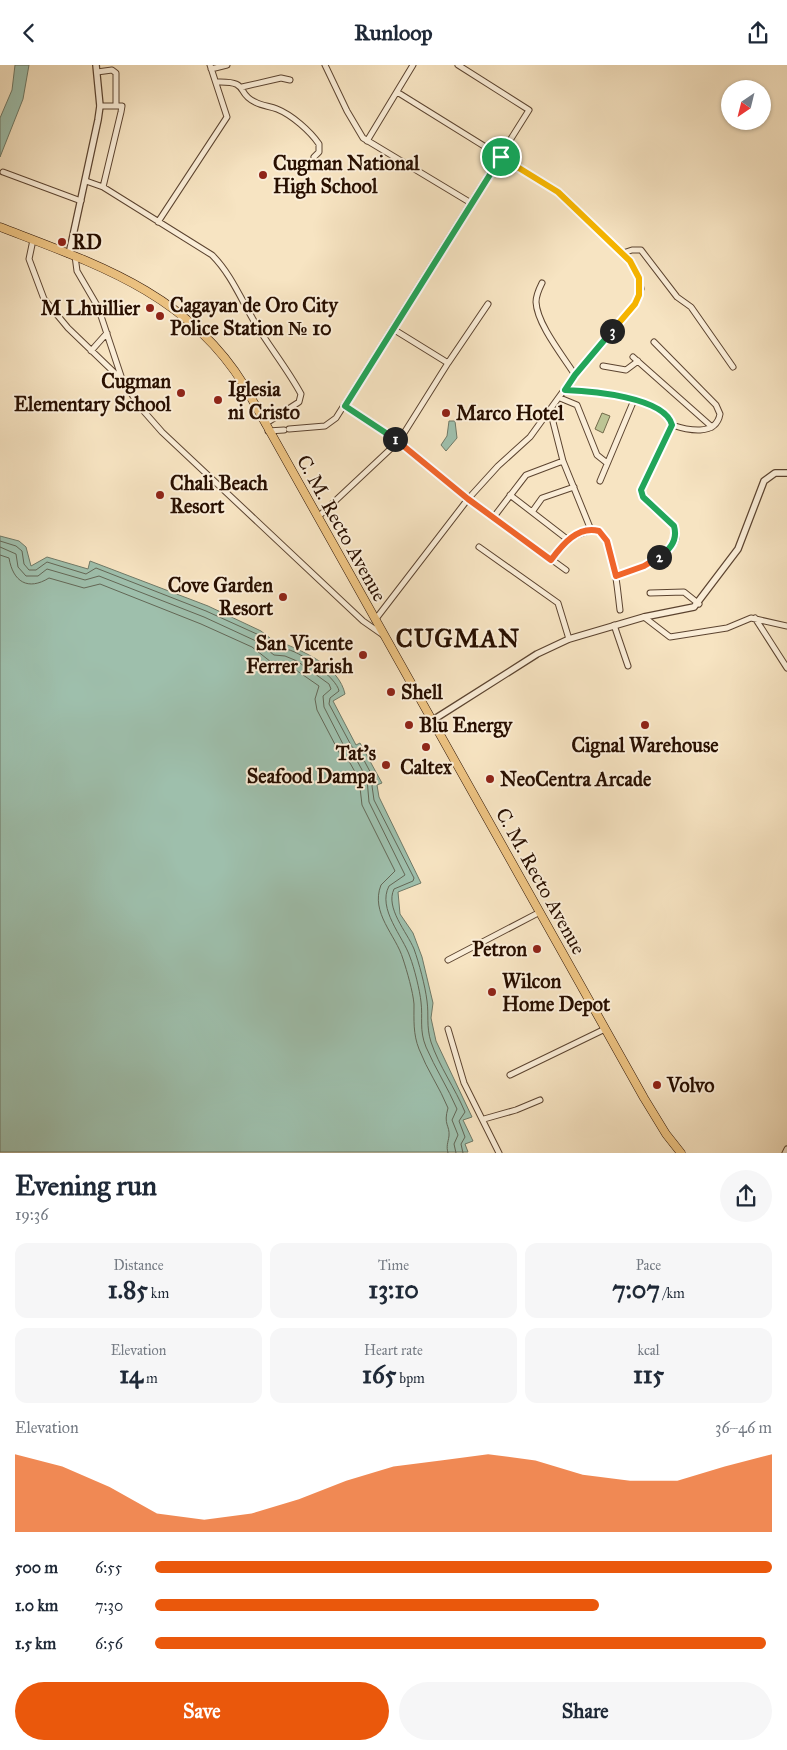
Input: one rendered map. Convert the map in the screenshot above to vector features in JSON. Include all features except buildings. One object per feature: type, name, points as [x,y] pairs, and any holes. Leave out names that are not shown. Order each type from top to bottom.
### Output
[{"type":"highway","name":"C. M. Recto Avenue","points":[[0,227],[72,255],[141,286],[190,321],[229,363],[433,720],[658,1122],[681,1153]]},
{"type":"street","points":[[158,222],[227,117],[211,67],[227,65]]},
{"type":"street","points":[[325,65],[347,111],[367,141],[471,203]]},
{"type":"street","points":[[367,141],[413,65]]},
{"type":"street","points":[[267,427],[286,429],[329,425],[345,406],[529,110],[458,65]]},
{"type":"street","points":[[116,106],[115,72],[97,68],[100,105],[72,255],[77,271],[98,307],[122,379],[140,407],[162,432],[363,621],[384,637]]},
{"type":"street","points":[[242,87],[281,78],[290,80]]},
{"type":"street","points":[[216,82],[234,83],[242,87],[252,101],[281,111],[305,129],[319,144],[319,152],[314,157]]},
{"type":"street","points":[[375,620],[468,499],[498,466],[522,445],[575,375],[625,316],[639,295],[639,278],[630,261],[558,192],[397,92]]},
{"type":"street","points":[[100,105],[122,106],[103,187]]},
{"type":"street","points":[[2,172],[81,201]]},
{"type":"street","points":[[86,181],[103,187],[218,261],[225,269],[258,327],[291,375],[301,394],[299,402],[267,427]]},
{"type":"street","points":[[33,240],[29,259],[50,308],[91,351],[122,379]]},
{"type":"street","points":[[623,253],[641,250],[677,297],[690,307],[733,367]]},
{"type":"street","points":[[542,283],[536,296],[542,323],[575,375]]},
{"type":"street","points":[[318,517],[399,441],[488,304]]},
{"type":"street","points":[[393,329],[448,363]]},
{"type":"street","points":[[91,351],[107,333]]},
{"type":"street","points":[[654,342],[716,405],[720,414],[712,427],[703,430],[690,431],[672,425]]},
{"type":"street","points":[[603,366],[626,371],[635,359],[712,427]]},
{"type":"street","points":[[565,390],[601,393],[634,400],[667,413],[672,425],[641,490],[643,497],[674,526],[676,535],[674,541],[668,550],[656,559],[616,576]]},
{"type":"street","points":[[560,397],[577,405],[597,455],[607,463]]},
{"type":"street","points":[[600,481],[634,400]]},
{"type":"street","points":[[345,406],[399,441],[468,499],[566,570]]},
{"type":"street","points":[[550,410],[564,461],[591,530]]},
{"type":"street","points":[[493,518],[526,475],[564,461]]},
{"type":"street","points":[[433,720],[536,654],[570,639],[644,617],[689,610],[699,603],[738,549],[764,481],[775,473],[787,473]]},
{"type":"street","points":[[532,512],[542,498],[574,487]]},
{"type":"street","points":[[510,495],[567,539]]},
{"type":"street","points":[[551,560],[567,539],[591,530],[599,531],[607,541],[616,576],[620,610]]},
{"type":"street","points":[[479,547],[558,603],[570,639]]},
{"type":"street","points":[[650,593],[684,592],[699,603]]},
{"type":"street","points":[[644,617],[670,637],[727,628],[755,618],[787,626]]},
{"type":"street","points":[[755,618],[787,668]]},
{"type":"street","points":[[614,625],[628,666]]},
{"type":"street","points":[[448,960],[540,912]]},
{"type":"street","points":[[448,1029],[464,1083],[484,1119],[499,1153]]},
{"type":"street","points":[[510,1075],[605,1029]]},
{"type":"street","points":[[484,1119],[516,1110],[540,1100]]},
{"type":"street","points":[[785,1153],[787,1149]]},
{"type":"shaded area","points":[[602,413],[610,416],[603,433],[595,429]]},
{"type":"water","points":[[15,65],[29,65],[23,99],[0,157],[0,118],[12,90]]},
{"type":"water","points":[[449,421],[455,421],[457,438],[446,451],[441,445],[447,436]]},
{"type":"water","points":[[0,536],[19,541],[26,547],[31,566],[47,557],[88,569],[90,561],[208,606],[261,631],[280,646],[283,643],[312,656],[336,676],[342,684],[345,694],[333,701],[356,745],[360,743],[382,783],[377,785],[379,797],[421,883],[398,892],[400,914],[413,933],[422,957],[433,1003],[431,1018],[436,1041],[472,1117],[463,1120],[473,1141],[465,1144],[468,1152],[0,1152]]},
{"type":"place","name":"Cugman National High School","points":[[263,175]]},
{"type":"place","name":"RD","points":[[62,242]]},
{"type":"place","name":"M Lhuillier","points":[[150,308]]},
{"type":"place","name":"Cagayan de Oro City Police Station № 10","points":[[160,316]]},
{"type":"place","name":"Cugman Elementary School","points":[[181,393]]},
{"type":"place","name":"Iglesia ni Cristo","points":[[218,400]]},
{"type":"place","name":"Marco Hotel","points":[[446,413]]},
{"type":"place","name":"Chali Beach Resort","points":[[160,495]]},
{"type":"place","name":"Cove Garden Resort","points":[[283,597]]},
{"type":"place","name":"San Vicente Ferrer Parish","points":[[363,655]]},
{"type":"place","name":"Shell","points":[[391,692]]},
{"type":"place","name":"Blu Energy","points":[[409,725]]},
{"type":"place","name":"Cignal Warehouse","points":[[645,725]]},
{"type":"place","name":"Caltex","points":[[426,747]]},
{"type":"place","name":"Tat's Seafood Dampa","points":[[386,765]]},
{"type":"place","name":"NeoCentra Arcade","points":[[490,779]]},
{"type":"place","name":"Petron","points":[[537,949]]},
{"type":"place","name":"Wilcon Home Depot","points":[[492,992]]},
{"type":"place","name":"Volvo","points":[[657,1085]]},
{"type":"district","name":"CUGMAN","points":[[458,638]]},
{"type":"route","points":[[501,157],[558,192],[623,253],[630,261],[639,278],[641,289],[635,304],[575,375],[565,390],[589,391],[634,400],[667,413],[672,425],[641,493],[674,526],[676,535],[674,541],[668,550],[656,559],[644,566],[616,576],[607,541],[599,531],[591,530],[567,539],[551,560],[468,499],[399,441],[345,406],[501,157]]}]
